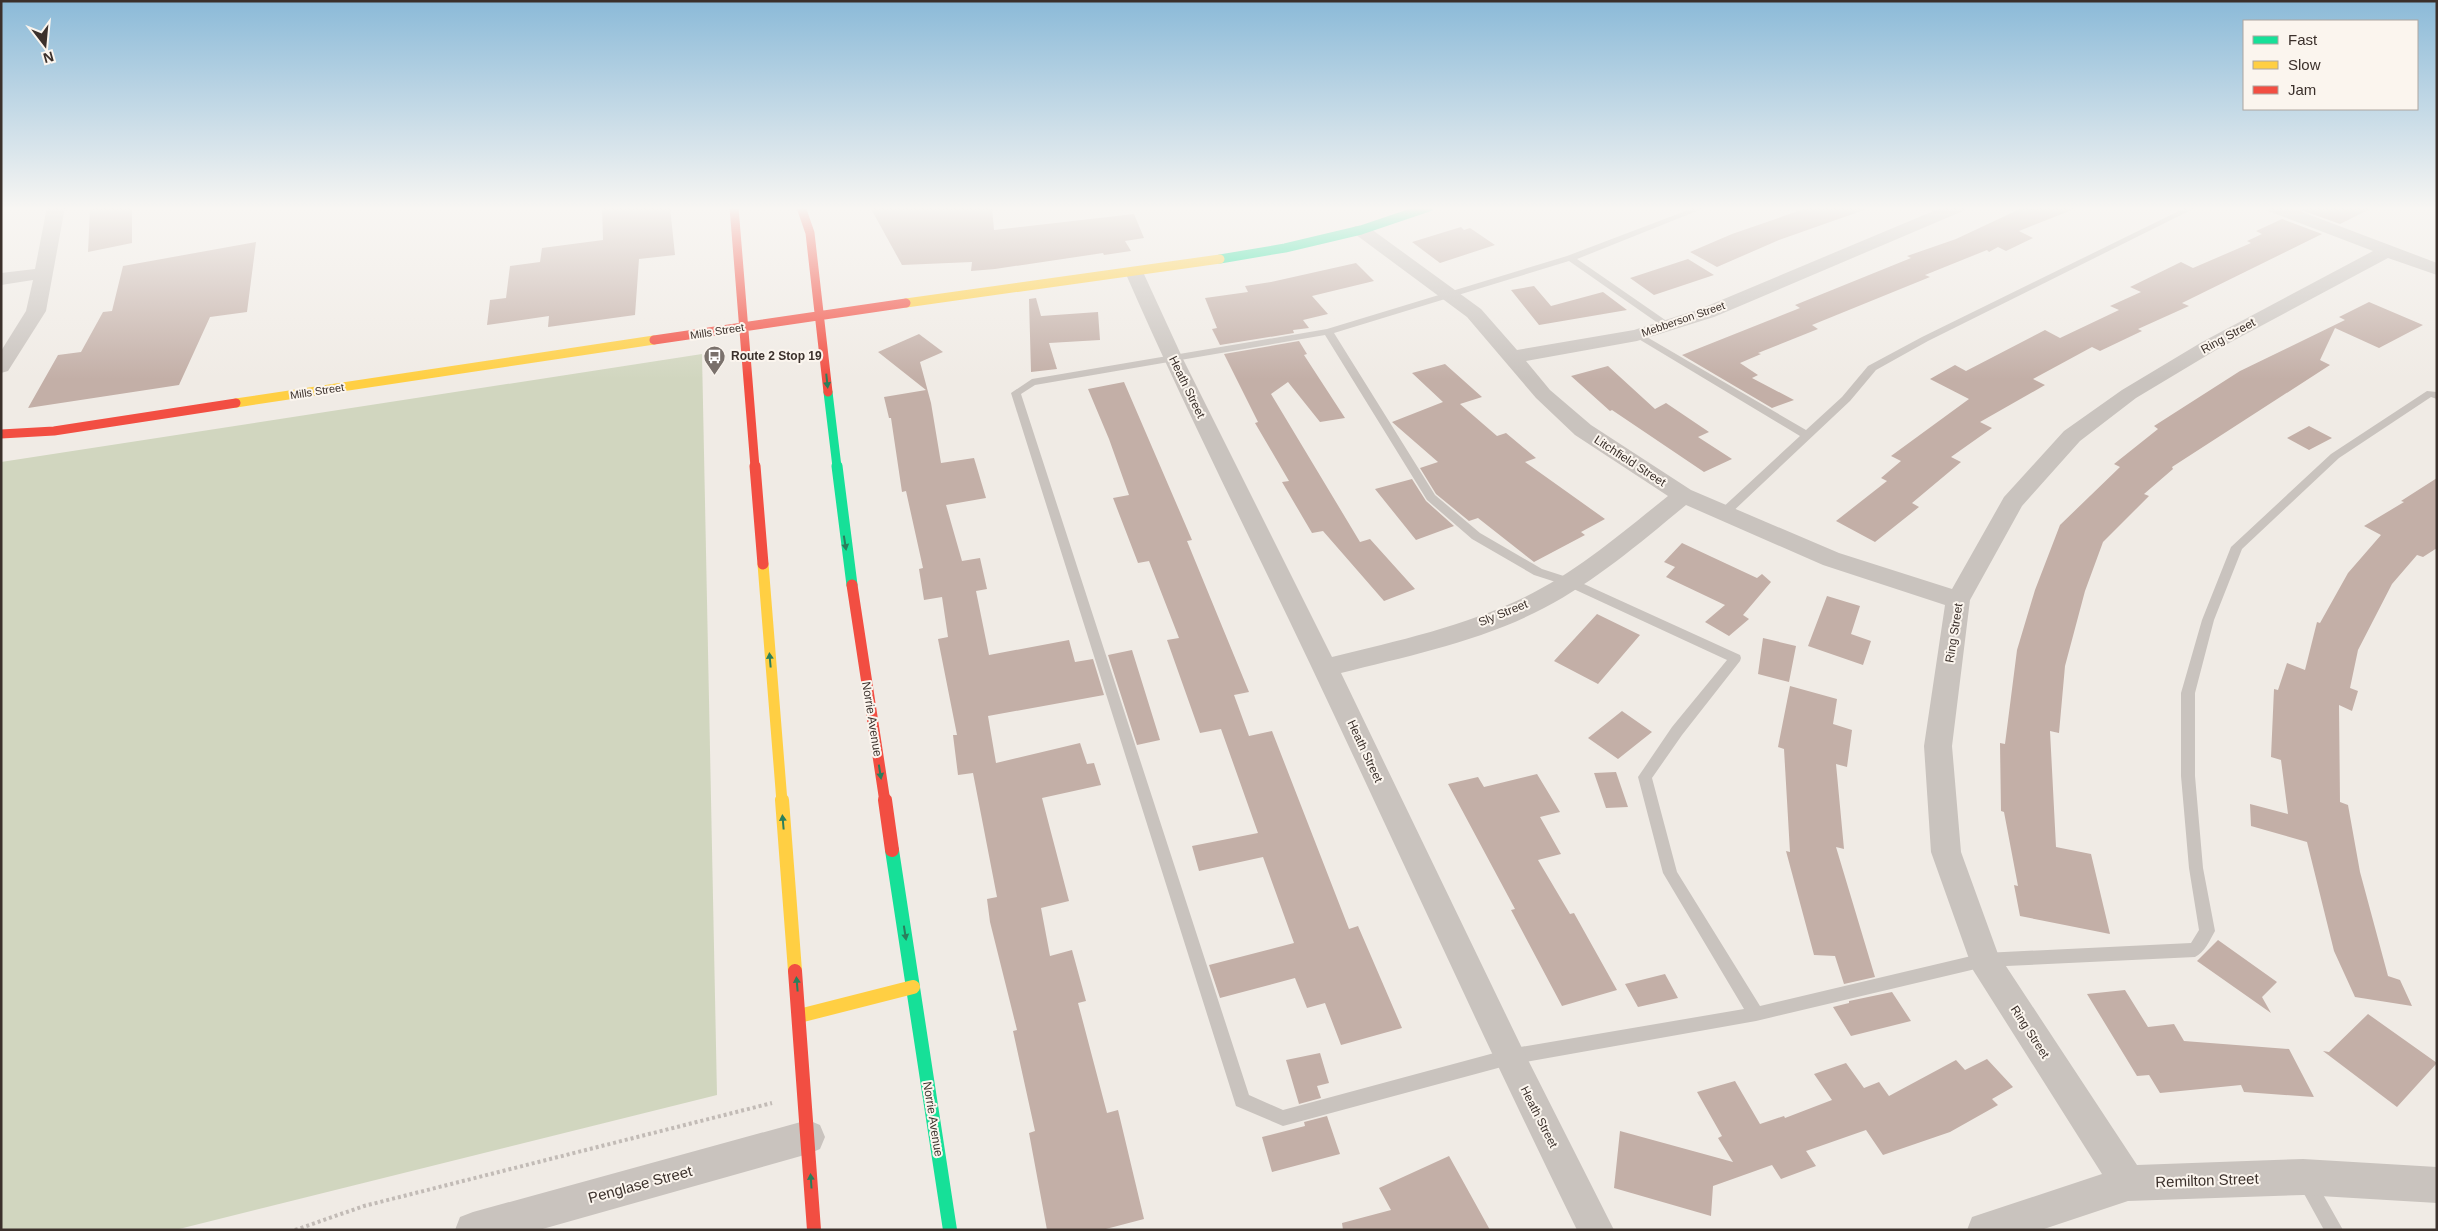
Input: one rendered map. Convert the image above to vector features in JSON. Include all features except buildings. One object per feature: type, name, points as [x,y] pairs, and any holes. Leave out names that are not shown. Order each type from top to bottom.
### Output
[{"type":"main road","points":[[738,264],[799,1016],[814,1230]]},
{"type":"main road","name":"Norrie Avenue","points":[[813,264],[844,535],[950,1230]]},
{"type":"main road","name":"Mills Street","points":[[1,434],[54,431],[819,315],[1182,264]]},
{"type":"main road","points":[[799,1016],[913,987]]},
{"type":"street","points":[[1,366],[36,311],[46,264]]},
{"type":"street","name":"Litchfield Street","points":[[1409,264],[1474,313],[1543,394],[1583,430],[1683,495],[1831,559],[1958,600]]},
{"type":"street","name":"Mebberson Street","points":[[1512,357],[1637,335],[1668,326],[1707,313],[1822,264]]},
{"type":"street","name":"Ring Street","points":[[2128,1183],[1984,960],[1946,852],[1938,746],[1958,600],[2012,502],[2072,436],[2129,394],[2209,346],[2363,264]]},
{"type":"street","points":[[2423,264],[2437,270]]},
{"type":"street","name":"Heath Street","points":[[1134,272],[1173,359],[1325,668],[1508,1057],[1596,1230]]},
{"type":"street","points":[[1,279],[44,273]]},
{"type":"street","name":"Sly Street","points":[[1325,668],[1415,645],[1512,613],[1569,582],[1683,495]]},
{"type":"street","name":"Penglase Street","points":[[473,1230],[808,1137]]},
{"type":"street","name":"Remilton Street","points":[[1985,1230],[2128,1183],[2303,1177],[2437,1185]]},
{"type":"lane","points":[[1549,264],[1328,332],[1032,382],[1016,393],[1242,1100],[1283,1118],[1508,1057],[1756,1014],[1984,960],[2195,950],[2206,931],[2196,868],[2188,776],[2188,693],[2208,620],[2236,547],[2335,456],[2431,393],[2437,396]]},
{"type":"lane","points":[[1579,264],[1668,326]]},
{"type":"lane","points":[[1724,513],[1846,399],[1872,368],[1934,334],[2076,264]]},
{"type":"lane","points":[[1328,332],[1431,497],[1476,536],[1538,572],[1569,582],[1735,658],[1677,731],[1645,777],[1670,873],[1756,1014]]},
{"type":"lane","points":[[1637,335],[1807,435]]},
{"type":"lane","points":[[2303,1177],[2334,1230]]},
{"type":"path","points":[[294,1230],[364,1206],[804,1095]]},
{"type":"green space","points":[[702,354],[717,1095],[175,1230],[1,1230],[1,462]]},
{"type":"traffic: fast","points":[[828,392],[852,585]]},
{"type":"traffic: fast","points":[[892,850],[950,1230]]},
{"type":"traffic: slow","points":[[906,303],[1181,264]]},
{"type":"traffic: slow","points":[[236,403],[654,340]]},
{"type":"traffic: slow","points":[[763,564],[795,971]]},
{"type":"traffic: slow","points":[[799,1016],[913,987]]},
{"type":"traffic: jam","points":[[739,264],[763,564]]},
{"type":"traffic: jam","points":[[814,264],[828,392]]},
{"type":"traffic: jam","points":[[654,340],[906,303]]},
{"type":"traffic: jam","points":[[1,434],[54,431],[236,403]]},
{"type":"traffic: jam","points":[[852,585],[892,850]]},
{"type":"traffic: jam","points":[[795,971],[814,1230]]},
{"type":"place","name":"Route 2 Stop 19","points":[[715,375]]}]
